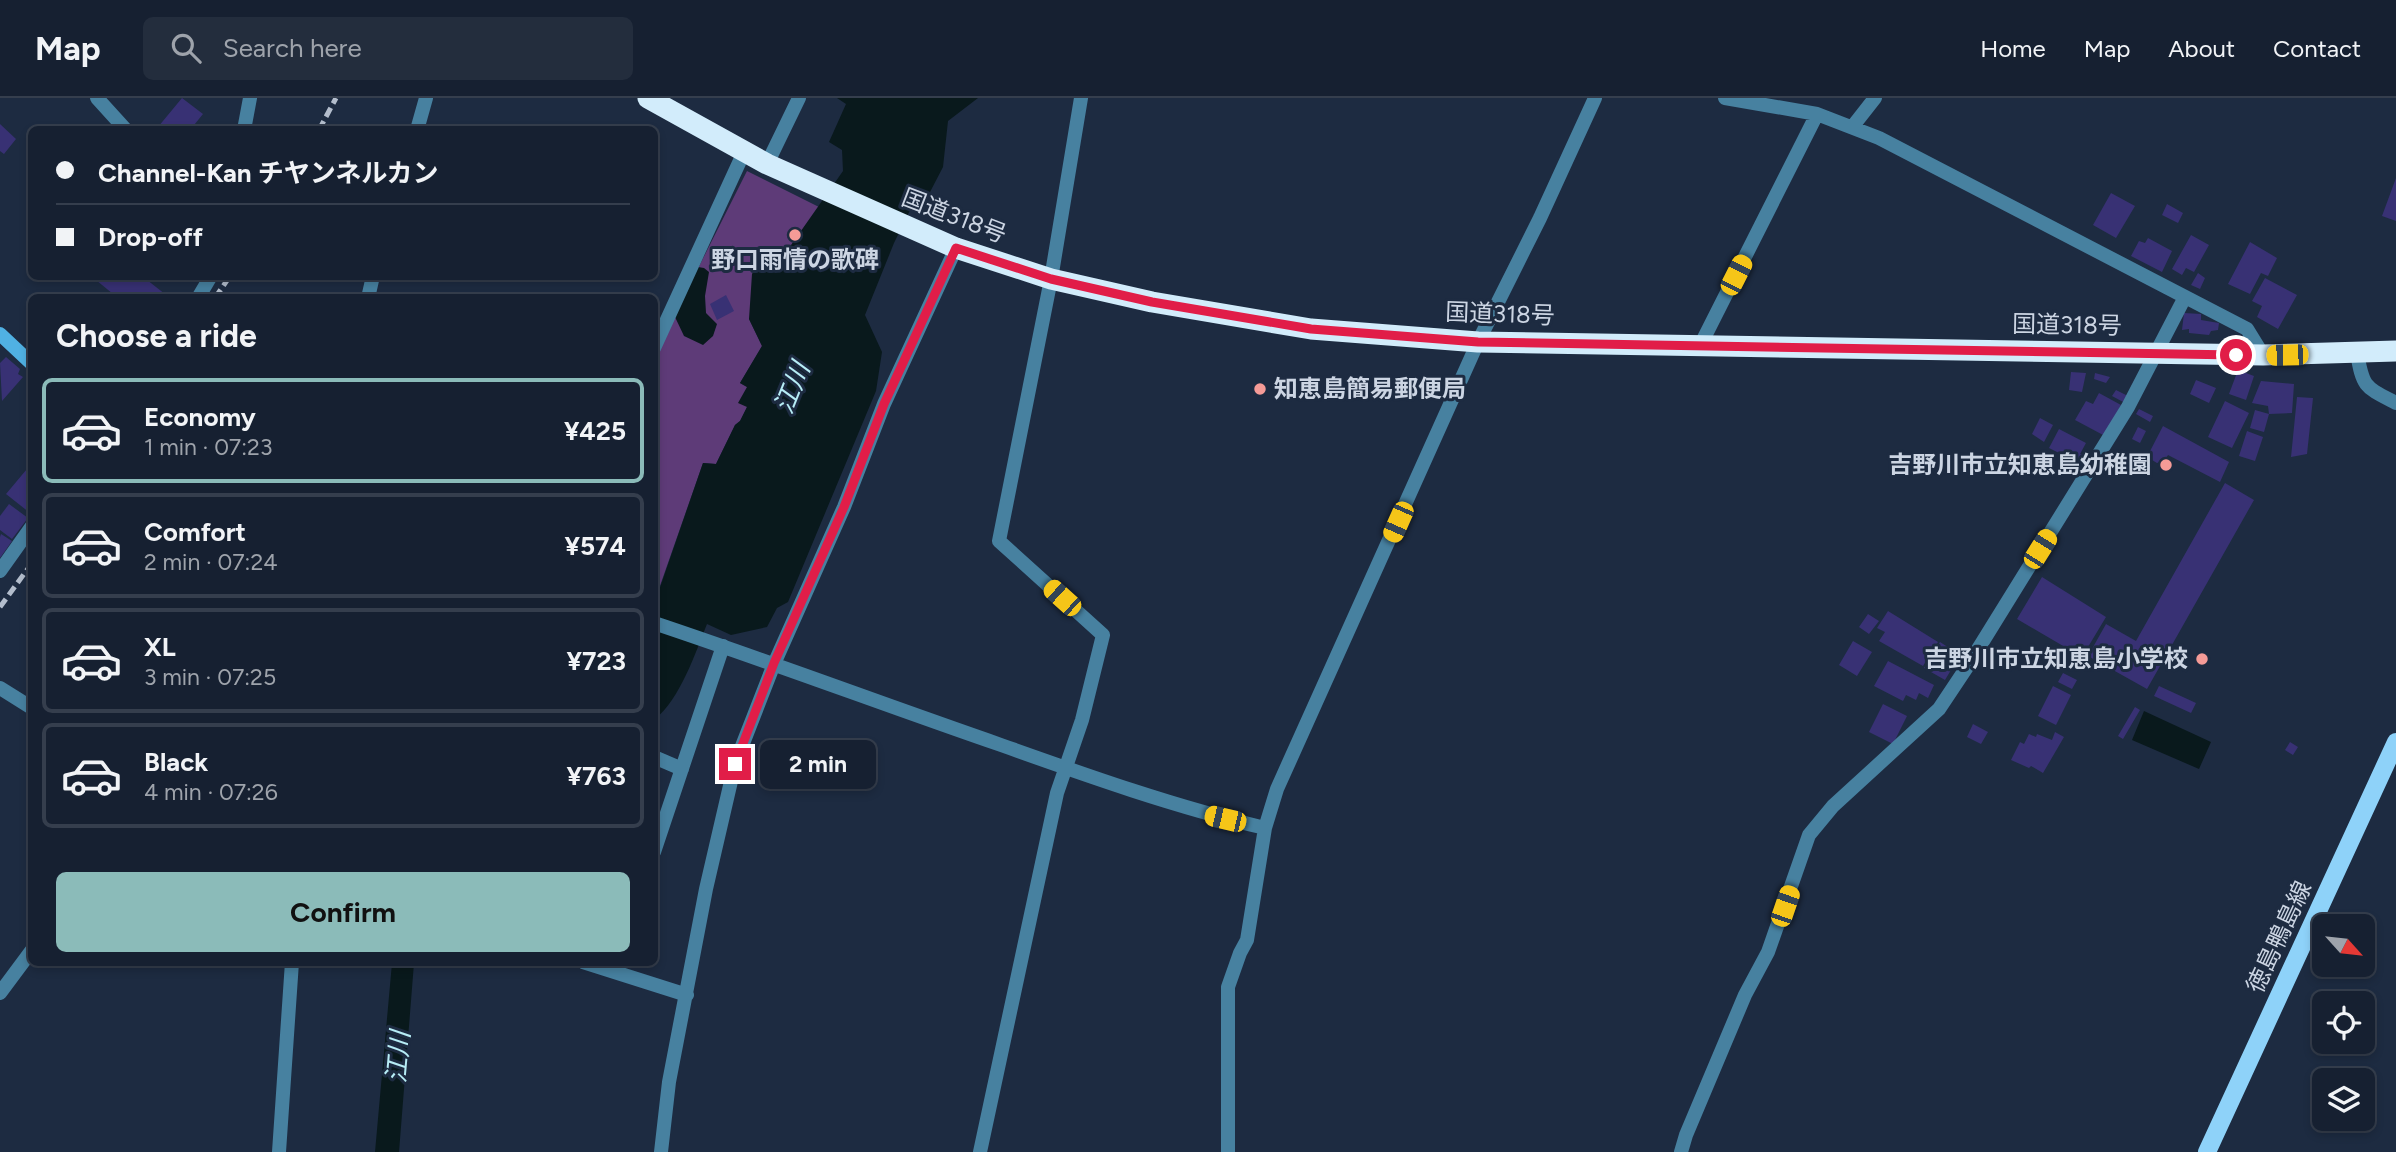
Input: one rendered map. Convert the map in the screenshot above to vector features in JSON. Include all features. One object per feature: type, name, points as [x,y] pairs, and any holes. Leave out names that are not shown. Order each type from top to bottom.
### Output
[{"type":"highway","name":"国道318号","points":[[648,98],[767,164],[956,248],[1051,279],[1152,302],[1311,329],[1478,342],[2156,354],[2357,354],[2396,351]]},
{"type":"main road","name":"徳島鴨島線","points":[[2207,1152],[2396,742]]},
{"type":"street","points":[[97,98],[122,126]]},
{"type":"street","points":[[245,126],[250,98]]},
{"type":"street","points":[[418,126],[426,98]]},
{"type":"street","points":[[767,164],[799,98]]},
{"type":"street","points":[[980,1152],[1054,806],[1082,720],[1103,635],[999,541],[1051,279],[1081,98]]},
{"type":"street","points":[[1228,1152],[1228,987],[1247,940],[1265,828],[1277,789],[1478,342],[1540,218],[1595,98]]},
{"type":"street","points":[[1725,98],[1817,114],[1879,138],[2247,329],[2263,355]]},
{"type":"street","points":[[1853,126],[1875,98]]},
{"type":"street","points":[[1701,344],[1817,114]]},
{"type":"street","points":[[658,339],[744,152]]},
{"type":"street","points":[[661,1152],[669,1082],[706,889],[735,764],[774,663],[844,507],[884,404],[956,248]]},
{"type":"street","points":[[1681,1152],[1745,995],[1768,952],[1810,835],[1833,806],[1938,709],[1967,667],[2120,419],[2185,297]]},
{"type":"street","points":[[0,334],[28,360]]},
{"type":"street","points":[[2357,354],[2362,379],[2370,388],[2396,402]]},
{"type":"street","points":[[0,571],[28,532]]},
{"type":"street","points":[[658,624],[774,663],[1065,768],[1205,814],[1265,828]]},
{"type":"street","points":[[658,840],[682,769],[716,644]]},
{"type":"street","points":[[0,688],[28,706]]},
{"type":"street","points":[[658,759],[682,769]]},
{"type":"street","points":[[0,993],[28,955]]},
{"type":"street","points":[[279,1152],[292,966]]},
{"type":"street","points":[[616,967],[687,995]]},
{"type":"shaded area","points":[[747,171],[819,207],[782,258],[749,319],[762,346],[740,383],[747,387],[747,407],[716,464],[703,463],[658,591],[658,348]]},
{"type":"water","name":"江川","points":[[837,98],[978,98],[948,121],[943,167],[929,194],[915,200],[894,243],[865,315],[882,352],[876,391],[788,602],[777,608],[767,627],[731,635],[707,624],[679,688],[658,716],[658,593],[703,463],[716,464],[747,407],[738,403],[747,387],[740,383],[762,346],[749,319],[752,274],[764,252],[782,258],[843,171],[842,150],[829,142],[846,104]]},
{"type":"water","points":[[698,267],[709,272],[705,296],[706,313],[717,324],[713,336],[703,345],[684,336],[675,317]]},
{"type":"water","points":[[2144,711],[2211,742],[2199,769],[2132,740]]},
{"type":"water","name":"江川","points":[[392,966],[414,966],[399,1152],[375,1152]]},
{"type":"building","points":[[182,98],[203,114],[193,126],[159,126]]},
{"type":"building","points":[[0,124],[16,139],[4,154],[0,151]]},
{"type":"building","points":[[2396,178],[2396,221],[2382,216]]},
{"type":"building","points":[[2111,193],[2135,206],[2116,238],[2093,225]]},
{"type":"building","points":[[2167,204],[2183,213],[2178,223],[2162,215]]},
{"type":"building","points":[[2191,235],[2209,245],[2194,272],[2186,268],[2182,275],[2172,269]]},
{"type":"building","points":[[2148,238],[2172,251],[2162,272],[2131,256],[2139,241],[2145,243]]},
{"type":"building","points":[[2250,242],[2277,258],[2268,276],[2261,273],[2250,294],[2228,284]]},
{"type":"building","points":[[2198,273],[2205,278],[2200,289],[2191,285]]},
{"type":"building","points":[[2265,278],[2297,295],[2278,329],[2257,317],[2262,306],[2252,301]]},
{"type":"building","points":[[96,280],[147,280],[165,294],[113,294]]},
{"type":"building","points":[[726,295],[734,311],[717,320],[710,304]]},
{"type":"building","points":[[2184,313],[2201,314],[2201,320],[2219,323],[2218,330],[2211,331],[2209,335],[2189,333],[2189,329],[2182,330]]},
{"type":"building","points":[[6,357],[20,369],[18,374],[23,377],[2,401],[0,363]]},
{"type":"building","points":[[2238,370],[2254,376],[2246,400],[2229,394]]},
{"type":"building","points":[[2071,372],[2086,373],[2082,392],[2069,390]]},
{"type":"building","points":[[2095,373],[2110,377],[2106,383],[2094,379]]},
{"type":"building","points":[[2196,380],[2216,388],[2209,403],[2190,394]]},
{"type":"building","points":[[2261,381],[2294,384],[2292,413],[2269,414],[2268,406],[2252,403]]},
{"type":"building","points":[[2116,390],[2128,396],[2125,403],[2112,396]]},
{"type":"building","points":[[2099,393],[2121,405],[2105,436],[2075,420],[2086,401],[2093,404]]},
{"type":"building","points":[[2297,397],[2313,398],[2307,454],[2291,457]]},
{"type":"building","points":[[2225,401],[2249,413],[2232,448],[2208,437]]},
{"type":"building","points":[[2139,409],[2153,416],[2150,422],[2136,414]]},
{"type":"building","points":[[2255,410],[2269,414],[2264,432],[2250,428]]},
{"type":"building","points":[[2040,418],[2053,425],[2044,442],[2032,434]]},
{"type":"building","points":[[2163,426],[2229,462],[2220,482],[2168,455],[2165,460],[2157,463],[2147,457]]},
{"type":"building","points":[[2138,427],[2146,431],[2140,443],[2132,439]]},
{"type":"building","points":[[2059,429],[2086,443],[2080,454],[2085,456],[2081,464],[2049,448]]},
{"type":"building","points":[[2247,431],[2263,437],[2255,461],[2239,456]]},
{"type":"building","points":[[28,468],[28,511],[6,494]]},
{"type":"building","points":[[2225,483],[2254,500],[2147,689],[2088,656],[2106,624],[2136,641]]},
{"type":"building","points":[[9,504],[28,518],[12,539],[0,530],[0,516]]},
{"type":"building","points":[[1,534],[12,541],[0,558],[0,537]]},
{"type":"building","points":[[2042,577],[2106,617],[2082,657],[2017,619]]},
{"type":"building","points":[[1888,611],[1938,642],[1923,666],[1879,641],[1885,632],[1877,628]]},
{"type":"building","points":[[1868,614],[1879,621],[1869,634],[1859,627]]},
{"type":"building","points":[[1853,641],[1872,652],[1857,676],[1839,665]]},
{"type":"building","points":[[1940,642],[1960,655],[1945,680],[1924,668]]},
{"type":"building","points":[[1888,661],[1934,685],[1928,698],[1919,693],[1916,700],[1906,695],[1903,701],[1874,686]]},
{"type":"building","points":[[2063,673],[2077,680],[2072,689],[2058,682]]},
{"type":"building","points":[[2053,686],[2071,695],[2056,725],[2038,716]]},
{"type":"building","points":[[2159,686],[2196,703],[2191,713],[2154,696]]},
{"type":"building","points":[[1883,704],[1907,716],[1893,744],[1869,732]]},
{"type":"building","points":[[2135,707],[2140,710],[2123,739],[2118,736]]},
{"type":"building","points":[[1973,724],[1988,732],[1981,744],[1967,737]]},
{"type":"building","points":[[2055,732],[2064,737],[2043,773],[2011,760],[2020,742],[2024,744],[2029,734],[2052,740]]},
{"type":"building","points":[[2290,742],[2298,747],[2293,755],[2285,750]]},
{"type":"railway","points":[[321,126],[336,98]]},
{"type":"railway","points":[[218,294],[227,280]]},
{"type":"railway","points":[[0,607],[28,568]]},
{"type":"place","name":"野口雨情の歌碑","points":[[795,235]]},
{"type":"place","name":"知恵島簡易郵便局","points":[[1260,389]]},
{"type":"place","name":"吉野川市立知恵島幼稚園","points":[[2166,465]]},
{"type":"place","name":"吉野川市立知恵島小学校","points":[[2202,659]]},
{"type":"route","points":[[735,764],[774,663],[844,507],[884,404],[956,248],[1051,279],[1152,302],[1311,329],[1478,342],[2236,355]]}]
